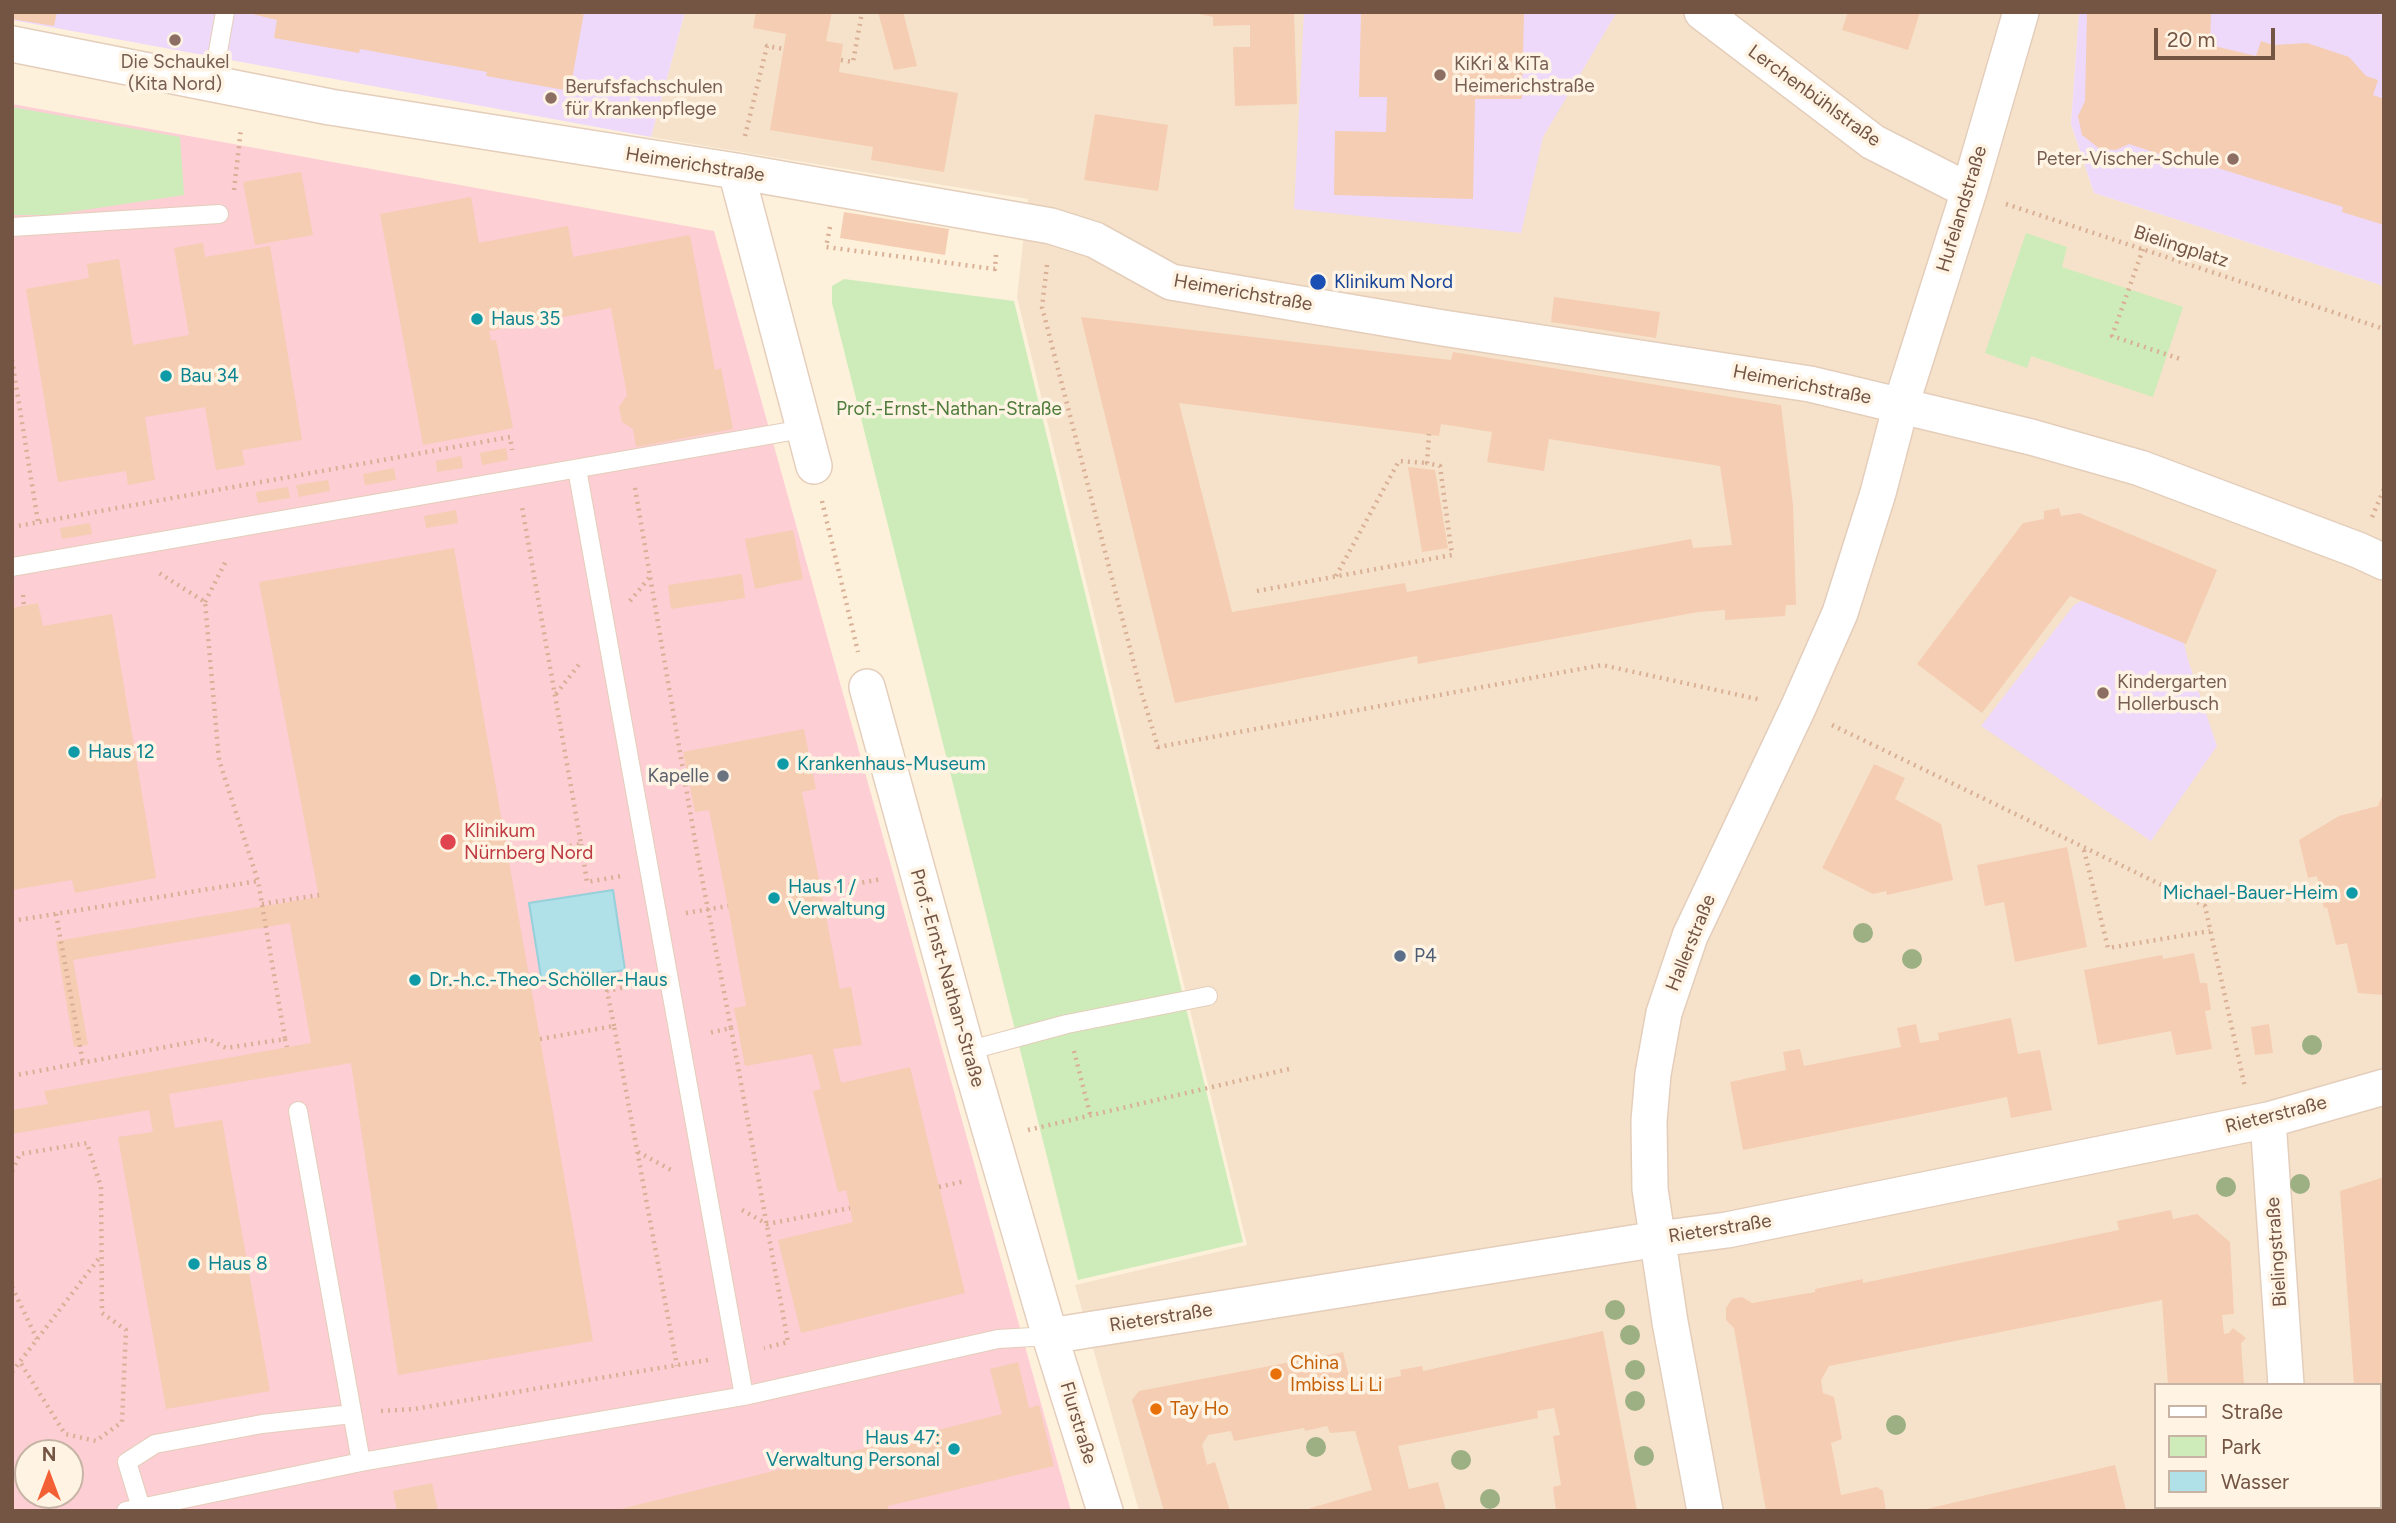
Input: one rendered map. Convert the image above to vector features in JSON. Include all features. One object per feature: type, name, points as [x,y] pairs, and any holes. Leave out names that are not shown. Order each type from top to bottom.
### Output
[{"type":"street","name":"Lerchenbühlstraße","points":[[1702,12],[1873,142],[1969,191]]},
{"type":"street","name":"Hufelandstraße","points":[[1901,405],[1969,191],[2021,12]]},
{"type":"street","name":"Heimerichstraße","points":[[12,44],[330,107],[736,171],[1051,226],[1094,240],[1171,282],[1443,328],[1810,384],[2031,437],[2140,468],[2384,562]]},
{"type":"street","points":[[736,171],[814,466]]},
{"type":"street","name":"Hallerstraße","points":[[1706,1511],[1670,1322],[1650,1189],[1649,1121],[1653,1074],[1664,1013],[1690,936],[1840,613],[1878,493],[1901,405]]},
{"type":"street","name":"Prof.-Ernst-Nathan-Straße","points":[[867,687],[967,1051],[1050,1336]]},
{"type":"street","name":"Rieterstraße","points":[[1050,1336],[1740,1228],[2261,1121],[2384,1087]]},
{"type":"street","name":"Bielingstraße","points":[[2261,1121],[2286,1383]]},
{"type":"street","name":"Flurstraße","points":[[1050,1336],[1105,1511]]},
{"type":"lane","points":[[212,85],[225,12]]},
{"type":"lane","points":[[12,227],[219,214]]},
{"type":"lane","points":[[12,567],[803,429]]},
{"type":"lane","points":[[578,469],[744,1396]]},
{"type":"lane","points":[[967,1051],[1067,1024],[1208,996]]},
{"type":"lane","points":[[298,1111],[361,1462]]},
{"type":"lane","points":[[352,1414],[262,1424],[155,1444],[127,1462],[134,1509],[361,1462],[744,1396],[998,1339],[1050,1336]]},
{"type":"path","points":[[841,60],[853,62],[862,12]]},
{"type":"path","points":[[736,171],[767,46],[784,49]]},
{"type":"path","points":[[219,214],[233,191],[246,91]]},
{"type":"path","name":"Bielingplatz","points":[[1969,191],[2384,329]]},
{"type":"path","points":[[830,224],[826,247],[995,269],[998,243]]},
{"type":"path","points":[[1051,226],[1042,307],[1141,691],[1158,747],[1602,665],[1798,708],[2205,906],[2261,1121]]},
{"type":"path","points":[[2143,249],[2112,336],[2183,360]]},
{"type":"path","points":[[12,360],[38,522]]},
{"type":"path","points":[[1427,463],[1429,434]]},
{"type":"path","points":[[12,527],[510,437],[587,882],[621,876],[624,888]]},
{"type":"path","points":[[352,1414],[414,1409],[677,1366],[788,1342],[708,909],[630,460]]},
{"type":"path","points":[[1257,591],[1452,555],[1440,466],[1399,461],[1336,576]]},
{"type":"path","points":[[814,466],[867,687]]},
{"type":"path","points":[[243,526],[205,602],[219,760],[258,881],[287,1047]]},
{"type":"path","points":[[120,549],[205,602]]},
{"type":"path","points":[[508,857],[580,844]]},
{"type":"path","points":[[2084,849],[2108,948],[2210,931]]},
{"type":"path","points":[[821,890],[918,873]]},
{"type":"path","points":[[12,921],[258,881]]},
{"type":"path","points":[[262,904],[318,895]]},
{"type":"path","points":[[684,914],[728,906]]},
{"type":"path","points":[[56,914],[83,1063]]},
{"type":"path","points":[[639,972],[641,985],[607,991],[677,1366]]},
{"type":"path","points":[[1067,1024],[1090,1114]]},
{"type":"path","points":[[540,1039],[614,1026]]},
{"type":"path","points":[[680,1039],[731,1028]]},
{"type":"path","points":[[12,1076],[208,1039],[226,1048],[285,1039]]},
{"type":"path","points":[[993,1139],[1289,1069]]},
{"type":"path","points":[[12,1171],[20,1154],[87,1143],[101,1186],[102,1313],[126,1331],[122,1422],[96,1441],[65,1434],[20,1362]]},
{"type":"path","points":[[767,1224],[850,1208]]},
{"type":"path","points":[[12,1372],[101,1256]]},
{"type":"path","points":[[12,1287],[37,1339]]},
{"type":"shaded area","name":"Berufsfachschulen für Krankenpflege","points":[[12,12],[685,12],[651,137],[12,20]]},
{"type":"shaded area","points":[[685,12],[2079,12],[2071,124],[2094,193],[2384,286],[2384,1511],[1139,1511],[1075,1285],[1247,1245],[1017,297],[1028,199],[651,137]]},
{"type":"shaded area","name":"KiKri & KiTa Heimerichstraße","points":[[1304,12],[1617,12],[1543,137],[1521,233],[1294,209]]},
{"type":"shaded area","name":"Peter-Vischer-Schule","points":[[2079,12],[2384,12],[2384,286],[2094,193],[2071,124]]},
{"type":"shaded area","name":"Klinikum Nürnberg Nord","points":[[12,104],[714,231],[1071,1511],[12,1511]]},
{"type":"shaded area","name":"Kindergarten Hollerbusch","points":[[2162,555],[2188,660],[2217,746],[2151,841],[1981,726],[2074,605]]},
{"type":"green space","points":[[12,107],[180,137],[184,195],[51,215],[12,215]]},
{"type":"green space","points":[[2026,233],[2067,247],[2062,267],[2183,307],[2153,397],[2031,356],[2027,368],[1985,353]]},
{"type":"green space","name":"Prof.-Ernst-Nathan-Straße","points":[[844,279],[1014,301],[1243,1242],[1078,1280],[832,303],[832,286]]},
{"type":"water","points":[[613,890],[625,970],[542,983],[529,903]]},
{"type":"building","points":[[12,12],[57,12],[54,26],[12,19]]},
{"type":"building","points":[[244,12],[584,12],[570,91],[486,76],[487,72],[360,49],[359,53],[274,38],[277,20]]},
{"type":"building","points":[[756,12],[832,12],[826,41],[843,44],[839,72],[958,93],[944,172],[871,160],[873,147],[770,130],[786,34],[753,28]]},
{"type":"building","points":[[878,12],[903,12],[917,66],[894,70]]},
{"type":"building","points":[[1191,12],[1294,12],[1297,104],[1235,106],[1233,47],[1250,47],[1250,25],[1213,26],[1213,17]]},
{"type":"building","points":[[1361,12],[1524,12],[1522,99],[1475,99],[1473,199],[1334,195],[1335,131],[1386,132],[1387,97],[1359,97]]},
{"type":"building","points":[[1848,12],[1920,12],[1908,50],[1842,30]]},
{"type":"building","name":"Peter-Vischer-Schule","points":[[2087,12],[2211,12],[2210,45],[2256,56],[2261,41],[2273,45],[2307,43],[2349,57],[2366,76],[2378,80],[2373,95],[2384,99],[2384,225],[2342,212],[2343,207],[2192,160],[2190,164],[2129,144],[2116,150],[2100,149],[2082,135],[2078,116],[2085,101]]},
{"type":"building","points":[[1095,114],[1168,125],[1158,191],[1084,180]]},
{"type":"building","points":[[301,172],[313,235],[255,245],[243,182]]},
{"type":"building","name":"Haus 35","points":[[471,197],[479,243],[568,226],[573,257],[690,235],[715,370],[721,368],[733,429],[636,447],[633,429],[622,422],[619,407],[627,395],[611,308],[489,331],[491,341],[496,340],[513,428],[423,445],[380,214]]},
{"type":"building","points":[[844,212],[949,229],[945,255],[840,238]]},
{"type":"building","name":"Bau 34","points":[[203,243],[205,257],[270,246],[302,440],[242,450],[245,465],[216,470],[205,407],[145,417],[155,480],[128,485],[126,471],[58,482],[26,289],[89,278],[87,264],[119,259],[133,345],[189,335],[174,248]]},
{"type":"building","points":[[1554,297],[1660,312],[1656,338],[1551,322]]},
{"type":"building","points":[[1081,317],[1451,360],[1453,352],[1781,405],[1793,505],[1796,605],[1786,605],[1785,616],[1725,620],[1725,610],[1698,612],[1418,664],[1417,656],[1175,703]],"holes":[[[1179,403],[1439,436],[1441,424],[1492,432],[1487,462],[1544,471],[1549,439],[1720,466],[1732,545],[1693,548],[1691,539],[1407,592],[1405,583],[1232,612]]]},
{"type":"building","points":[[506,448],[508,460],[482,465],[480,453]]},
{"type":"building","points":[[461,456],[463,468],[437,472],[436,461]]},
{"type":"building","points":[[1408,467],[1435,470],[1448,548],[1422,552]]},
{"type":"building","points":[[394,468],[396,480],[365,485],[363,474]]},
{"type":"building","points":[[328,480],[330,491],[299,497],[296,485]]},
{"type":"building","points":[[288,487],[290,498],[258,503],[256,492]]},
{"type":"building","points":[[2059,508],[2061,516],[2079,513],[2217,570],[2186,644],[2070,596],[1982,713],[1917,664],[2023,523],[2044,519],[2044,511]]},
{"type":"building","points":[[456,510],[458,523],[426,528],[424,516]]},
{"type":"building","points":[[90,523],[92,534],[62,539],[60,528]]},
{"type":"building","points":[[793,530],[803,579],[755,589],[745,539]]},
{"type":"building","name":"Dr.-h.c.-Theo-Schöller-Haus","points":[[454,548],[593,1341],[398,1375],[351,1063],[169,1094],[175,1128],[222,1120],[270,1391],[166,1409],[118,1137],[153,1132],[149,1110],[12,1134],[12,1110],[48,1104],[44,1091],[311,1043],[290,923],[73,960],[88,1045],[74,1047],[56,941],[319,897],[259,582]]},
{"type":"building","points":[[742,574],[745,598],[671,609],[668,585]]},
{"type":"building","name":"Haus 12","points":[[38,603],[43,626],[112,614],[156,878],[75,893],[72,880],[12,890],[12,608]]},
{"type":"building","points":[[804,729],[816,789],[802,792],[840,989],[851,987],[862,1045],[833,1049],[841,1083],[910,1067],[965,1293],[801,1333],[778,1240],[853,1222],[846,1190],[838,1192],[813,1091],[821,1089],[812,1054],[745,1066],[734,1008],[746,1006],[728,906],[709,810],[695,812],[683,752]]},
{"type":"building","points":[[1874,764],[1905,778],[1895,799],[1941,824],[1953,880],[1887,895],[1886,891],[1873,894],[1822,868]]},
{"type":"building","name":"Michael-Bauer-Heim","points":[[2384,791],[2384,995],[2358,993],[2347,943],[2336,945],[2317,876],[2308,878],[2299,840],[2339,816],[2378,806]]},
{"type":"building","points":[[2067,847],[2087,947],[2015,962],[2004,902],[1985,906],[1977,865]]},
{"type":"building","points":[[2194,953],[2200,983],[2207,983],[2211,1010],[2205,1011],[2212,1049],[2176,1055],[2171,1031],[2098,1045],[2084,970],[2162,955],[2163,959]]},
{"type":"building","points":[[2011,1018],[2018,1054],[2040,1050],[2052,1110],[2011,1118],[2007,1097],[1743,1150],[1730,1082],[1786,1070],[1783,1052],[1800,1049],[1804,1066],[1901,1047],[1897,1028],[1916,1024],[1920,1043],[1939,1040],[1938,1033]]},
{"type":"building","points":[[2269,1024],[2273,1053],[2255,1055],[2251,1027]]},
{"type":"building","points":[[2384,1177],[2384,1511],[2363,1511],[2382,1509],[2382,1383],[2354,1383],[2340,1191]]},
{"type":"building","points":[[2171,1210],[2173,1219],[2197,1214],[2230,1242],[2234,1314],[2222,1315],[2224,1334],[2233,1328],[2246,1338],[2241,1343],[2244,1383],[2168,1383],[2162,1300],[1829,1366],[1821,1380],[1823,1393],[1834,1397],[1842,1439],[1831,1443],[1841,1495],[1877,1487],[1883,1491],[1886,1511],[1766,1511],[1734,1328],[1726,1320],[1726,1308],[1732,1299],[1742,1297],[1752,1303],[1815,1292],[1815,1289],[1863,1279],[1863,1283],[2119,1230],[2117,1221]]},
{"type":"building","points":[[1603,1331],[1637,1511],[1556,1511],[1553,1487],[1561,1485],[1553,1436],[1560,1435],[1554,1408],[1537,1411],[1538,1418],[1398,1446],[1409,1489],[1438,1482],[1446,1511],[1301,1511],[1372,1490],[1355,1431],[1330,1433],[1327,1426],[1234,1441],[1231,1431],[1208,1435],[1202,1445],[1207,1465],[1215,1462],[1230,1511],[1164,1511],[1132,1400],[1139,1391],[1343,1352],[1351,1385],[1401,1376],[1400,1370],[1422,1366],[1423,1371]]},
{"type":"building","name":"Haus 47: Verwaltung Personal","points":[[1018,1362],[1029,1408],[1039,1405],[1054,1466],[888,1506],[889,1511],[613,1511],[1002,1414],[990,1369]]},
{"type":"building","points":[[2115,1465],[2126,1510],[1922,1510]]},
{"type":"building","points":[[432,1483],[438,1511],[397,1511],[393,1491]]},
{"type":"building","points":[[2250,1509],[2251,1511],[2174,1511]]},
{"type":"place","name":"Die Schaukel (Kita Nord)","points":[[175,40]]},
{"type":"place","name":"KiKri & KiTa Heimerichstraße","points":[[1440,75]]},
{"type":"place","name":"Berufsfachschulen für Krankenpflege","points":[[551,98]]},
{"type":"place","name":"Peter-Vischer-Schule","points":[[2233,159]]},
{"type":"place","name":"Klinikum Nord","points":[[1318,282]]},
{"type":"place","name":"Haus 35","points":[[477,319]]},
{"type":"place","name":"Bau 34","points":[[166,376]]},
{"type":"place","name":"Kindergarten Hollerbusch","points":[[2103,693]]},
{"type":"place","name":"Haus 12","points":[[74,752]]},
{"type":"place","name":"Krankenhaus-Museum","points":[[783,764]]},
{"type":"place","name":"Kapelle","points":[[723,776]]},
{"type":"place","name":"Klinikum Nürnberg Nord","points":[[448,842]]},
{"type":"place","name":"Michael-Bauer-Heim","points":[[2352,893]]},
{"type":"place","name":"Haus 1 / Verwaltung","points":[[774,898]]},
{"type":"place","name":"P4","points":[[1400,956]]},
{"type":"place","name":"Dr.-h.c.-Theo-Schöller-Haus","points":[[415,980]]},
{"type":"place","name":"Haus 8","points":[[194,1264]]},
{"type":"place","name":"China Imbiss Li Li","points":[[1276,1374]]},
{"type":"place","name":"Tay Ho","points":[[1156,1409]]},
{"type":"place","name":"Haus 47: Verwaltung Personal","points":[[954,1449]]}]
